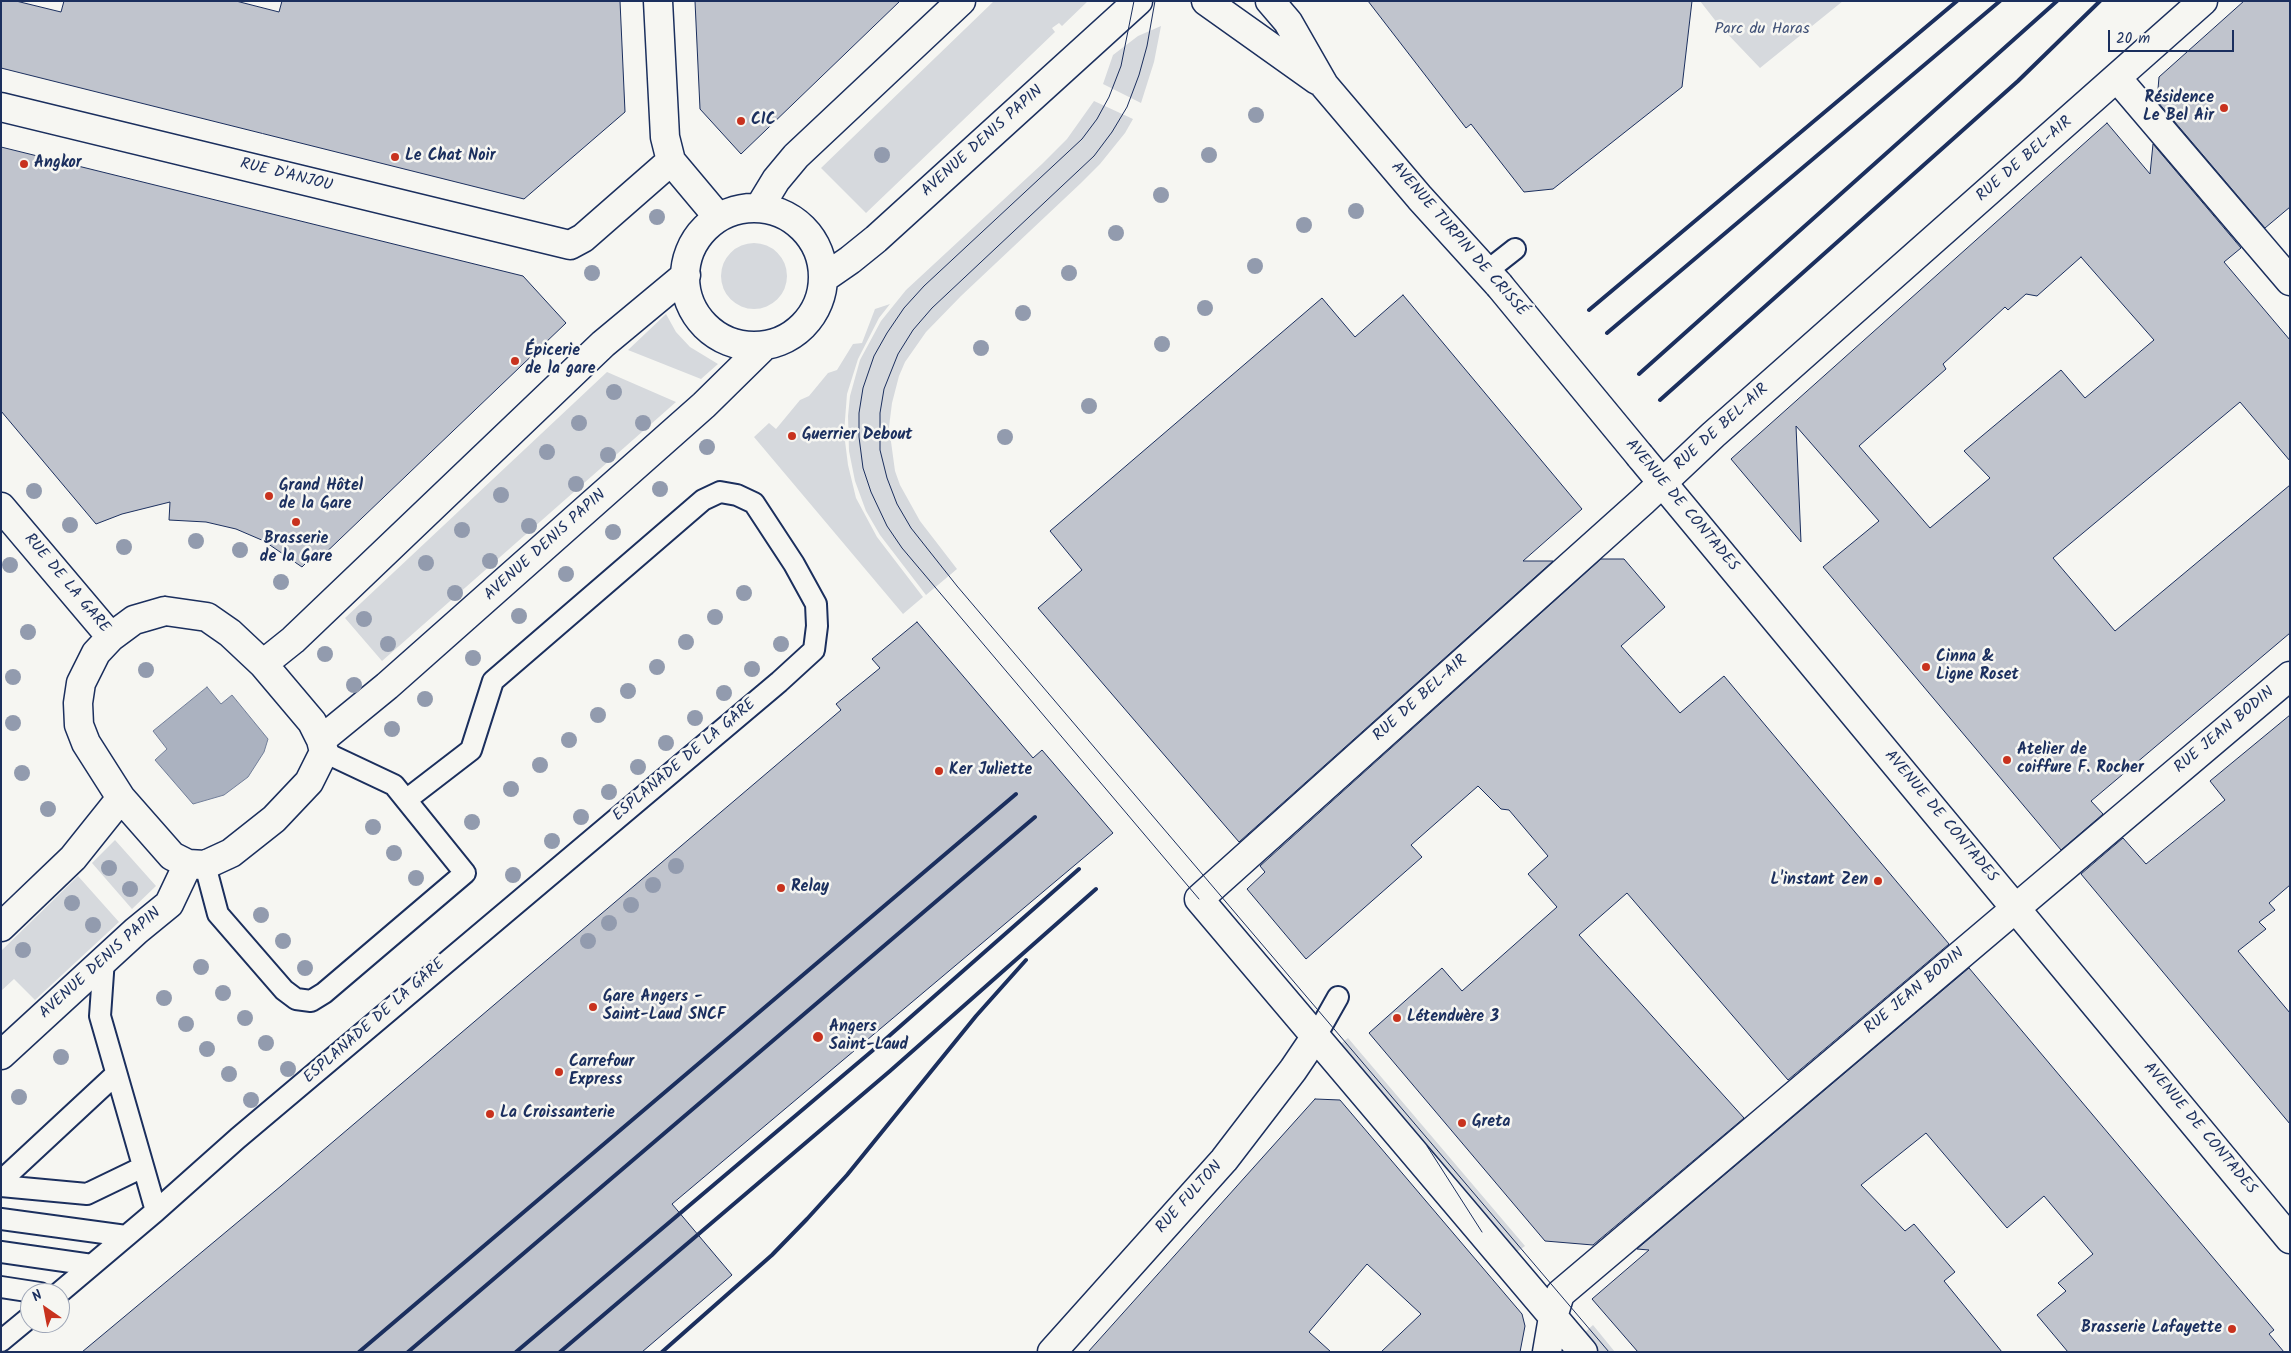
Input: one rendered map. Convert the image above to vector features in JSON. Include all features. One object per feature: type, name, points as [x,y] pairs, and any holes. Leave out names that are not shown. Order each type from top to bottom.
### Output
[{"type":"street","points":[[658,1],[665,137],[671,161],[718,217]]},
{"type":"street","points":[[759,208],[776,180],[796,156],[961,1]]},
{"type":"street","name":"AVENUE DENIS PAPIN","points":[[824,278],[876,239],[1138,1]]},
{"type":"street","name":"AVENUE TURPIN DE CRISSÉ","points":[[1206,1],[1324,85]]},
{"type":"street","name":"AVENUE TURPIN DE CRISSÉ","points":[[1270,1],[1288,22],[1324,85],[1420,198],[1493,278],[1590,395]]},
{"type":"street","name":"RUE DE BEL-AIR","points":[[1316,1036],[1199,899],[1661,483],[2203,1]]},
{"type":"street","points":[[2117,78],[2290,281]]},
{"type":"street","name":"RUE D'ANJOU","points":[[1,107],[570,246],[583,238],[671,161]]},
{"type":"street","points":[[759,208],[782,214],[801,226],[812,239],[820,255],[824,278],[819,302],[806,322],[787,337],[764,346],[737,344],[725,340],[703,324],[689,301],[686,275],[690,248],[697,236],[718,217],[738,210],[759,208]]},
{"type":"street","points":[[263,664],[299,634],[603,344],[686,275]]},
{"type":"street","name":"AVENUE DENIS PAPIN","points":[[322,746],[387,686],[704,406],[764,346]]},
{"type":"street","name":"AVENUE DE CONTADES","points":[[1590,395],[1661,483],[2290,1239]]},
{"type":"street","name":"RUE DE LA GARE","points":[[1,507],[111,637]]},
{"type":"street","points":[[165,612],[207,617],[230,633],[263,664],[312,722],[322,746],[309,782],[274,818],[231,853],[197,864],[172,856],[121,798],[86,743],[79,725],[78,703],[81,684],[88,666],[96,653],[111,637],[134,620],[165,612]]},
{"type":"street","name":"RUE JEAN BODIN","points":[[1547,1352],[1553,1316],[1560,1294],[2290,676]]},
{"type":"street","points":[[1,927],[73,858],[121,798]]},
{"type":"street","name":"AVENUE DENIS PAPIN","points":[[1,1055],[104,959],[169,904],[197,864]]},
{"type":"street","points":[[1316,1036],[1583,1352]]},
{"type":"street","name":"RUE FULTON","points":[[1052,1352],[1224,1160],[1294,1070],[1316,1036]]},
{"type":"lane","points":[[1493,278],[1515,249]]},
{"type":"lane","name":"ESPLANADE DE LA GARE","points":[[70,1284],[238,1138],[779,682],[814,650],[817,626],[816,604],[794,564],[754,504],[737,495],[720,492],[703,500],[492,681],[471,750],[406,800]]},
{"type":"lane","points":[[197,864],[218,914],[284,990],[296,999],[311,1001],[324,993],[465,873],[394,785],[322,746]]},
{"type":"lane","points":[[104,959],[100,1016],[156,1211]]},
{"type":"lane","points":[[1316,1036],[1338,997]]},
{"type":"lane","points":[[1,1181],[116,1075]]},
{"type":"lane","points":[[1,1186],[87,1194],[143,1167]]},
{"type":"lane","points":[[1,1219],[126,1236]]},
{"type":"lane","points":[[1,1252],[92,1266]]},
{"type":"lane","points":[[1,1287],[20,1290]]},
{"type":"green space","points":[[994,1],[1088,1],[1062,26],[1059,23],[1052,28],[1055,32],[866,213],[821,168]]},
{"type":"green space","name":"Parc du Haras","points":[[1700,1],[1843,1],[1760,68],[1718,24]]},
{"type":"green space","points":[[1161,26],[1154,62],[1141,103],[1103,84],[1113,55],[1138,36]]},
{"type":"green space","points":[[1094,101],[1133,119],[1125,133],[1100,164],[1081,183],[961,296],[926,332],[905,362],[899,376],[892,403],[889,427],[895,471],[900,485],[920,521],[957,569],[926,595],[880,535],[866,511],[855,481],[849,451],[848,416],[850,396],[860,360],[881,321],[906,290],[1067,139]]},
{"type":"green space","points":[[754,243],[767,246],[777,253],[784,263],[787,276],[784,289],[777,299],[767,306],[754,309],[741,306],[731,299],[724,289],[721,276],[724,263],[731,253],[741,246]]},
{"type":"green space","points":[[890,304],[879,318],[858,359],[847,394],[844,433],[848,465],[856,498],[877,537],[923,597],[903,614],[754,437],[769,423],[776,429],[800,400],[809,396],[828,373],[837,370],[853,344],[862,343],[875,309]]},
{"type":"green space","points":[[666,314],[676,332],[690,347],[718,364],[701,379],[628,350]]},
{"type":"green space","points":[[607,372],[676,402],[382,661],[345,618]]},
{"type":"green space","points":[[115,840],[156,886],[132,909],[92,863]]},
{"type":"green space","points":[[78,876],[119,922],[35,1000],[14,979],[1,991],[1,951]]},
{"type":"green space","points":[[1348,1038],[1525,1246],[1514,1254],[1338,1046]]},
{"type":"green space","points":[[1593,1325],[1615,1352],[1598,1352],[1583,1334]]},
{"type":"shaded area","points":[[207,687],[221,704],[232,695],[268,739],[264,752],[248,777],[224,795],[193,804],[155,760],[167,749],[153,731]]},
{"type":"building","points":[[1,1],[16,1],[61,12],[64,1],[236,1],[279,12],[282,1],[620,1],[625,112],[524,199],[1,68]]},
{"type":"building","points":[[695,1],[900,1],[741,154],[700,109]]},
{"type":"building","points":[[1368,1],[1692,1],[1682,87],[1553,189],[1524,192],[1471,124],[1466,128]]},
{"type":"building","name":"Résidence Le Bel Air","points":[[2244,1],[2290,1],[2290,207],[2265,228],[2157,101],[2159,77]]},
{"type":"building","points":[[2107,123],[2150,174],[2153,144],[2241,248],[2224,262],[2290,340],[2290,461],[2240,402],[2053,558],[2115,631],[2290,485],[2290,633],[2091,801],[2103,814],[2061,850],[1823,567],[1879,521],[1796,426],[1801,542],[1731,459]],"holes":[[[2081,257],[2154,340],[2085,398],[2061,370],[1964,451],[1990,478],[1930,528],[1859,446],[1946,369],[1943,364],[2005,307],[2008,310],[2026,294],[2037,296]]]},
{"type":"building","points":[[1,147],[523,276],[566,323],[317,561],[313,556],[302,567],[264,541],[236,529],[206,522],[169,520],[170,502],[122,514],[96,524],[1,411]]},
{"type":"building","points":[[1403,295],[1582,509],[1523,561],[1553,561],[1239,842],[1038,608],[1082,570],[1050,531],[1322,298],[1355,337]]},
{"type":"building","points":[[1601,559],[1624,559],[1665,607],[1621,646],[1680,713],[1724,676],[1949,944],[1788,1080],[1627,893],[1579,935],[1744,1118],[1593,1245],[1545,1241],[1369,1033],[1442,968],[1462,991],[1557,907],[1528,874],[1548,856],[1509,810],[1501,809],[1478,786],[1411,845],[1422,857],[1306,959],[1247,889],[1265,872],[1260,866]]},
{"type":"building","points":[[917,622],[1033,758],[1042,750],[1113,833],[672,1204],[732,1275],[642,1352],[82,1352],[281,1186],[841,710],[836,704],[880,668],[872,659]]},
{"type":"building","points":[[2290,715],[2290,885],[2269,903],[2275,910],[2259,922],[2266,929],[2238,951],[2290,1013],[2290,1124],[2081,874],[2123,838],[2146,864],[2225,800],[2210,781]]},
{"type":"building","points":[[1969,968],[2274,1330],[2269,1334],[2284,1352],[2068,1352],[2037,1315],[2066,1291],[2058,1283],[2093,1254],[2044,1196],[2007,1228],[1926,1133],[1861,1185],[1905,1231],[1914,1224],[1955,1272],[1944,1281],[2002,1352],[1638,1352],[1592,1299],[1649,1250],[1637,1249]]},
{"type":"building","points":[[1315,1099],[1340,1100],[1522,1314],[1525,1326],[1520,1352],[1381,1352],[1421,1314],[1367,1264],[1309,1332],[1331,1352],[1088,1352]]},
{"type":"tram line","points":[[1134,1],[1121,66],[1109,97],[1097,119],[1082,139],[924,286],[904,308],[887,333],[874,356],[863,388],[859,413],[859,437],[863,468],[871,492],[887,526],[902,548],[1199,899]]},
{"type":"tram line","points":[[1155,1],[1147,46],[1139,75],[1127,107],[1112,132],[1094,156],[932,308],[913,330],[898,354],[884,389],[880,413],[880,450],[887,478],[897,504],[911,528],[957,586],[1609,1352]]},
{"type":"tram line","points":[[1427,1146],[1482,1232]]},
{"type":"railway","points":[[1589,310],[1957,1]]},
{"type":"railway","points":[[1607,333],[2000,1]]},
{"type":"railway","points":[[1639,374],[2057,1]]},
{"type":"railway","points":[[1660,400],[2018,81],[2100,1]]},
{"type":"railway","points":[[359,1352],[1016,794]]},
{"type":"railway","points":[[408,1352],[1035,817]]},
{"type":"railway","points":[[516,1352],[872,1051],[1079,869]]},
{"type":"railway","points":[[560,1352],[890,1071],[1096,889]]},
{"type":"railway","points":[[662,1352],[772,1255],[807,1219],[847,1175],[976,1016],[1026,960]]},
{"type":"place","name":"Résidence Le Bel Air","points":[[2224,108]]},
{"type":"place","name":"CIC","points":[[741,121]]},
{"type":"place","name":"Le Chat Noir","points":[[395,157]]},
{"type":"place","name":"Angkor","points":[[24,164]]},
{"type":"place","name":"Épicerie de la gare","points":[[515,361]]},
{"type":"place","name":"Guerrier Debout","points":[[792,436]]},
{"type":"place","name":"Grand Hôtel de la Gare","points":[[269,496]]},
{"type":"place","name":"Brasserie de la Gare","points":[[296,522]]},
{"type":"place","name":"Cinna & Ligne Roset","points":[[1926,667]]},
{"type":"place","name":"Atelier de coiffure F. Rocher","points":[[2007,760]]},
{"type":"place","name":"Ker Juliette","points":[[939,771]]},
{"type":"place","name":"L'instant Zen","points":[[1878,881]]},
{"type":"place","name":"Relay","points":[[781,888]]},
{"type":"place","name":"Gare Angers - Saint-Laud SNCF","points":[[593,1007]]},
{"type":"place","name":"Létenduère 3","points":[[1397,1018]]},
{"type":"place","name":"Angers Saint-Laud","points":[[818,1037]]},
{"type":"place","name":"Carrefour Express","points":[[559,1072]]},
{"type":"place","name":"La Croissanterie","points":[[490,1114]]},
{"type":"place","name":"Greta","points":[[1462,1123]]},
{"type":"place","name":"Brasserie Lafayette","points":[[2232,1329]]}]
